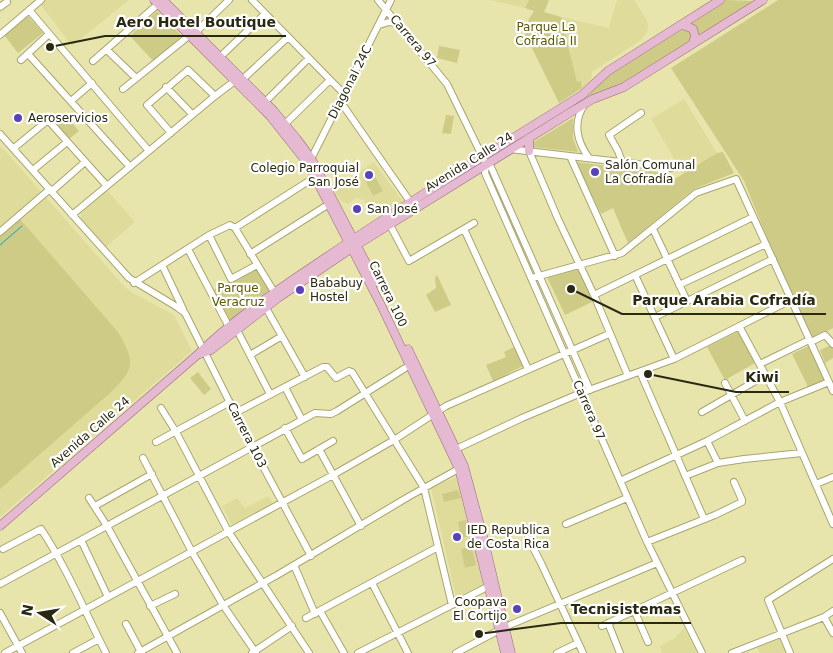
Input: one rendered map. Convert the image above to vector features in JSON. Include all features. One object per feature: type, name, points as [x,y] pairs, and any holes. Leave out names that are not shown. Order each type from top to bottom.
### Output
[{"type":"main road","name":"Avenida Calle 24","points":[[353,243],[390,225],[582,95],[608,71],[720,0]]},
{"type":"main road","name":"Avenida Calle 24","points":[[0,526],[196,356],[276,295],[411,202],[510,149],[587,102],[624,87],[762,0]]},
{"type":"main road","name":"Carrera 100","points":[[158,1],[238,80],[309,161],[329,204],[353,243],[410,365],[456,449],[484,540],[505,653]]},
{"type":"main road","points":[[680,25],[693,29],[695,36],[693,43]]},
{"type":"main road","name":"Carrera 100","points":[[193,34],[220,57],[238,80],[264,102],[285,124],[309,161],[353,243],[462,468],[487,587],[511,653]]},
{"type":"main road","points":[[529,138],[529,151]]},
{"type":"main road","name":"Avenida Calle 24","points":[[233,329],[266,308],[276,295]]},
{"type":"street","points":[[0,35],[42,0]]},
{"type":"street","points":[[123,89],[193,34],[229,0]]},
{"type":"street","points":[[252,0],[330,80],[411,202]]},
{"type":"street","name":"Carrera 97","points":[[378,0],[448,84],[485,161],[491,167],[590,390]]},
{"type":"street","name":"Diagonal 24C","points":[[309,161],[391,0]]},
{"type":"street","points":[[93,61],[158,1]]},
{"type":"street","points":[[0,7],[7,2]]},
{"type":"street","points":[[29,10],[149,151]]},
{"type":"street","points":[[220,57],[265,14]]},
{"type":"street","points":[[379,25],[389,22],[398,23]]},
{"type":"street","points":[[21,60],[50,34]]},
{"type":"street","points":[[72,215],[214,96],[244,78],[288,37]]},
{"type":"street","points":[[106,50],[136,78]]},
{"type":"street","points":[[28,54],[130,167]]},
{"type":"street","points":[[264,102],[309,58]]},
{"type":"street","points":[[171,133],[147,105],[166,87],[188,70],[214,96]]},
{"type":"street","points":[[285,124],[330,80]]},
{"type":"street","points":[[71,101],[92,83]]},
{"type":"street","points":[[166,87],[192,114]]},
{"type":"street","points":[[587,102],[580,113],[577,128],[579,142],[589,158]]},
{"type":"street","points":[[622,162],[609,135],[641,113]]},
{"type":"street","points":[[14,148],[48,120],[107,186]]},
{"type":"street","name":"Carrera 103","points":[[0,134],[120,269],[134,282],[184,313]]},
{"type":"street","points":[[33,170],[67,142]]},
{"type":"street","points":[[510,149],[671,168]]},
{"type":"street","points":[[529,151],[594,295],[628,376]]},
{"type":"street","points":[[570,156],[615,256]]},
{"type":"street","name":"Carrera 97","points":[[485,161],[485,173],[627,498],[671,593],[702,653]]},
{"type":"street","points":[[0,232],[85,162]]},
{"type":"street","points":[[134,282],[209,235],[233,227],[315,177]]},
{"type":"street","points":[[532,278],[622,253],[696,193],[736,179],[833,391]]},
{"type":"street","points":[[250,254],[329,204]]},
{"type":"street","points":[[594,295],[753,217]]},
{"type":"street","points":[[390,225],[409,261],[474,223]]},
{"type":"street","points":[[233,227],[276,295]]},
{"type":"street","points":[[464,229],[528,369]]},
{"type":"street","points":[[653,229],[687,301]]},
{"type":"street","points":[[209,235],[231,279],[257,265]]},
{"type":"street","points":[[679,285],[766,244]]},
{"type":"street","points":[[188,249],[233,329],[250,354],[270,394]]},
{"type":"street","points":[[655,317],[773,259]]},
{"type":"street","name":"Carrera 103","points":[[162,265],[184,313],[310,556]]},
{"type":"street","points":[[636,275],[674,359]]},
{"type":"street","points":[[456,449],[581,393],[674,359],[791,300]]},
{"type":"street","points":[[266,308],[305,377]]},
{"type":"street","points":[[740,326],[780,402],[833,524]]},
{"type":"street","points":[[6,653],[333,475],[394,440],[452,403],[609,334]]},
{"type":"street","points":[[760,364],[825,335],[833,344]]},
{"type":"street","points":[[250,354],[282,336]]},
{"type":"street","points":[[0,584],[285,428],[315,413],[331,414],[410,365]]},
{"type":"street","points":[[235,413],[324,366],[336,378],[350,371],[424,488],[452,605]]},
{"type":"street","points":[[640,372],[704,519]]},
{"type":"street","points":[[702,412],[766,375]]},
{"type":"street","points":[[620,481],[708,441],[780,402],[829,382]]},
{"type":"street","points":[[725,383],[746,421]]},
{"type":"street","points":[[285,387],[302,420]]},
{"type":"street","points":[[156,442],[230,402]]},
{"type":"street","points":[[161,408],[176,432],[228,531],[309,653]]},
{"type":"street","points":[[285,428],[304,459],[333,441]]},
{"type":"street","points":[[708,441],[718,463]]},
{"type":"street","points":[[320,449],[361,526]]},
{"type":"street","points":[[685,476],[718,463],[744,458],[802,453]]},
{"type":"street","points":[[143,458],[164,495],[192,552],[254,652],[292,626]]},
{"type":"street","points":[[126,624],[139,652],[462,468]]},
{"type":"street","points":[[95,506],[152,474]]},
{"type":"street","points":[[816,484],[833,477]]},
{"type":"street","points":[[647,542],[742,502],[734,482]]},
{"type":"street","points":[[89,498],[107,526],[177,653]]},
{"type":"street","points":[[566,524],[627,498]]},
{"type":"street","points":[[3,549],[41,529],[57,553],[106,653]]},
{"type":"street","points":[[528,538],[542,563],[584,653]]},
{"type":"street","points":[[81,540],[108,597]]},
{"type":"street","points":[[306,618],[438,547]]},
{"type":"street","points":[[790,653],[768,600],[833,558]]},
{"type":"street","points":[[620,653],[605,625],[742,560]]},
{"type":"street","points":[[456,653],[502,629],[657,563]]},
{"type":"street","points":[[294,565],[318,612],[344,653]]},
{"type":"street","points":[[372,583],[408,653]]},
{"type":"street","points":[[358,653],[487,587]]},
{"type":"street","points":[[150,606],[175,594]]},
{"type":"street","points":[[634,610],[648,642]]},
{"type":"street","points":[[732,653],[824,617],[833,611]]},
{"type":"street","points":[[0,614],[22,653]]},
{"type":"street","points":[[824,617],[833,633]]},
{"type":"street","points":[[73,653],[99,639]]},
{"type":"street","points":[[557,653],[578,643]]},
{"type":"shaded area","points":[[45,0],[129,0],[72,46],[40,4]]},
{"type":"shaded area","points":[[490,0],[529,0],[525,8]]},
{"type":"shaded area","points":[[617,0],[634,0],[647,20],[647,32],[641,40],[592,72],[589,83],[582,88],[581,81],[577,83],[561,17],[609,28]]},
{"type":"shaded area","points":[[684,99],[717,153],[683,174],[651,119]]},
{"type":"shaded area","points":[[0,147],[121,283],[131,292],[174,315],[192,351],[0,517]]},
{"type":"shaded area","name":"Colegio Parroquial San José","points":[[374,162],[403,202],[385,213],[368,208],[364,200],[356,198],[348,204],[341,201],[333,189]]},
{"type":"shaded area","points":[[107,190],[135,222],[106,247],[81,218],[81,213]]},
{"type":"shaded area","name":"IED Republica de Costa Rica","points":[[456,477],[483,585],[456,597],[431,488]]},
{"type":"shaded area","points":[[268,496],[273,503],[232,525],[222,506],[237,498],[245,508]]},
{"type":"shaded area","points":[[684,628],[697,653],[662,653],[660,646],[675,638]]},
{"type":"shaded area","points":[[781,638],[787,653],[760,653],[757,647]]},
{"type":"green space","name":"Parque La Cofradía II","points":[[529,0],[549,0],[544,12],[561,17],[577,82],[581,81],[582,88],[559,103],[525,34],[529,19],[534,11],[525,8]]},
{"type":"green space","points":[[725,0],[756,1],[698,37],[696,28],[688,23]]},
{"type":"green space","points":[[778,0],[833,0],[833,328],[812,339],[774,255],[744,181],[671,68]]},
{"type":"green space","points":[[157,11],[182,36],[154,62],[130,36]]},
{"type":"green space","points":[[28,16],[43,33],[18,53],[4,35]]},
{"type":"green space","points":[[683,28],[691,31],[691,40],[619,87],[581,103],[579,100],[603,78]]},
{"type":"green space","points":[[439,46],[460,50],[457,63],[437,58]]},
{"type":"green space","points":[[446,115],[454,116],[451,134],[442,133]]},
{"type":"green space","points":[[66,116],[79,131],[69,139],[57,124]]},
{"type":"green space","points":[[573,118],[573,138],[578,152],[532,147],[532,143]]},
{"type":"green space","points":[[723,152],[734,173],[694,189],[628,243],[613,208],[601,214],[576,162],[657,172],[665,185],[717,153]]},
{"type":"green space","points":[[375,177],[383,191],[373,196],[366,182]]},
{"type":"green space","points":[[19,218],[118,332],[128,351],[130,365],[124,378],[109,394],[0,489],[0,234]]},
{"type":"green space","points":[[579,267],[594,301],[565,315],[547,277]]},
{"type":"green space","name":"Parque Veracruz","points":[[256,268],[271,288],[230,321],[213,290]]},
{"type":"green space","points":[[437,275],[451,305],[435,312],[426,295],[436,288],[435,278]]},
{"type":"green space","points":[[739,331],[755,363],[725,380],[707,347]]},
{"type":"green space","points":[[831,345],[833,348],[833,358],[825,363],[820,350]]},
{"type":"green space","points":[[809,346],[825,380],[808,387],[792,354]]},
{"type":"green space","points":[[514,347],[523,366],[493,381],[486,365],[506,357],[504,352]]},
{"type":"green space","points":[[198,372],[211,389],[204,395],[190,378]]},
{"type":"green space","points":[[458,490],[461,498],[444,502],[442,494]]},
{"type":"green space","points":[[466,520],[470,536],[461,538],[458,522]]},
{"type":"green space","points":[[472,547],[476,565],[465,568],[461,549]]},
{"type":"waterway","points":[[0,245],[22,226]]},
{"type":"place","name":"Aero Hotel Boutique","points":[[50,47]]},
{"type":"place","name":"Aeroservicios","points":[[18,118]]},
{"type":"place","name":"Salón Comunal La Cofradía","points":[[595,172]]},
{"type":"place","name":"Colegio Parroquial San José","points":[[369,175]]},
{"type":"place","name":"San José","points":[[357,209]]},
{"type":"place","name":"Parque Arabia Cofradía","points":[[571,289]]},
{"type":"place","name":"Bababuy Hostel","points":[[300,290]]},
{"type":"place","name":"Kiwi","points":[[648,374]]},
{"type":"place","name":"IED Republica de Costa Rica","points":[[457,537]]},
{"type":"place","name":"Coopava El Cortijo","points":[[517,609]]},
{"type":"place","name":"Tecnisistemas","points":[[479,634]]}]
